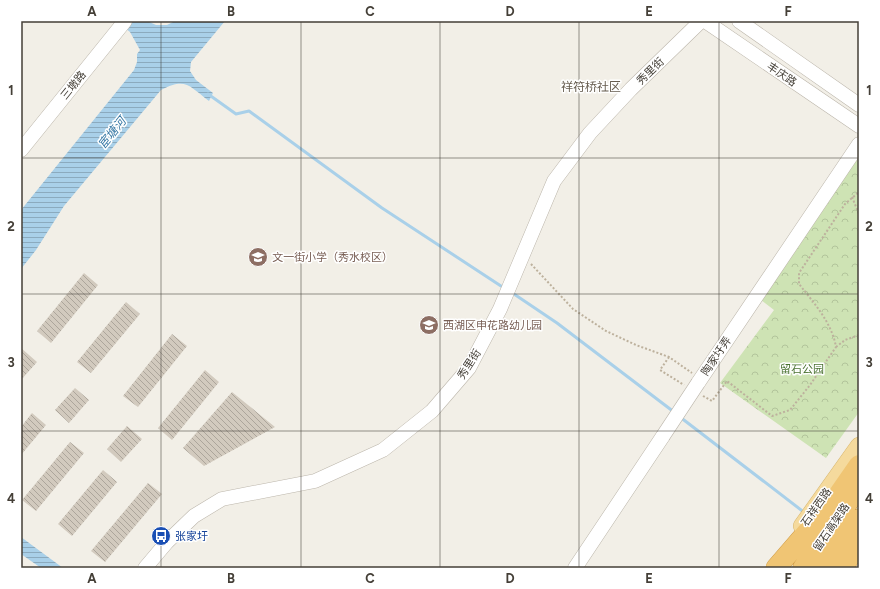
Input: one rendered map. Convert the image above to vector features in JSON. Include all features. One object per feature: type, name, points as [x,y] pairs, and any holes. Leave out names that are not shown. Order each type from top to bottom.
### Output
[{"type":"highway","points":[[776,568],[839,548],[825,502],[859,465]]},
{"type":"highway","name":"留石高架路","points":[[803,568],[839,548],[857,489]]},
{"type":"highway","name":"留石高架路","points":[[824,568],[859,519]]},
{"type":"main road","name":"石祥西路","points":[[825,502],[859,446]]},
{"type":"main road","name":"石祥西路","points":[[772,568],[839,548]]},
{"type":"street","name":"三墩路","points":[[21,150],[125,21]]},
{"type":"street","name":"秀里街","points":[[145,568],[167,542],[194,516],[222,499],[315,481],[383,450],[432,411],[469,368],[500,309],[554,181],[590,133],[631,89],[701,21]]},
{"type":"street","name":"丰庆路","points":[[705,21],[859,126]]},
{"type":"street","name":"丰庆路","points":[[739,21],[859,105]]},
{"type":"street","name":"陶家圩弄","points":[[575,568],[859,144]]},
{"type":"path","points":[[836,348],[834,336],[827,323],[816,304],[799,284],[799,273],[845,204],[859,192]]},
{"type":"path","points":[[852,197],[859,214]]},
{"type":"path","points":[[521,260],[536,268],[547,282],[573,309],[606,331],[636,345],[668,357],[700,381]]},
{"type":"path","points":[[712,402],[727,381],[772,416],[790,410],[836,348],[845,340],[859,335]]},
{"type":"path","points":[[660,370],[668,357]]},
{"type":"green space","name":"留石公园","points":[[859,154],[859,412],[826,458],[720,383],[774,310],[757,297]]},
{"type":"water","name":"宦塘河","points":[[116,21],[147,21],[156,25],[167,25],[175,21],[225,21],[191,62],[190,71],[196,80],[213,93],[209,101],[187,85],[176,84],[161,90],[64,206],[36,250],[21,269],[21,210],[134,70],[137,62],[137,54],[140,50],[130,32]]},
{"type":"water","points":[[21,537],[63,568],[41,568],[21,554]]},
{"type":"building","points":[[84,273],[98,285],[51,343],[37,331]]},
{"type":"building","points":[[126,302],[140,314],[91,373],[77,362]]},
{"type":"building","points":[[172,334],[187,346],[138,407],[123,396]]},
{"type":"building","points":[[21,348],[37,362],[21,380]]},
{"type":"building","points":[[205,370],[219,382],[172,440],[158,428]]},
{"type":"building","points":[[75,388],[89,400],[69,423],[55,410]]},
{"type":"building","points":[[232,392],[275,427],[204,466],[183,448]]},
{"type":"building","points":[[32,413],[46,425],[21,455],[21,427]]},
{"type":"building","points":[[127,426],[142,439],[121,462],[107,449]]},
{"type":"building","points":[[70,442],[84,453],[36,511],[22,500]]},
{"type":"building","points":[[103,470],[117,482],[72,536],[58,524]]},
{"type":"building","points":[[148,483],[162,494],[105,562],[91,551]]},
{"type":"waterway","points":[[208,94],[236,114],[249,111],[382,208],[504,288]]},
{"type":"waterway","points":[[511,292],[557,323],[674,412]]},
{"type":"waterway","points":[[680,417],[805,513]]},
{"type":"place","name":"文一街小学（秀水校区）","points":[[258,257]]},
{"type":"place","name":"西湖区申花路幼儿园","points":[[429,325]]},
{"type":"place","name":"张家圩","points":[[161,536]]},
{"type":"district","name":"祥符桥社区","points":[[591,87]]}]
